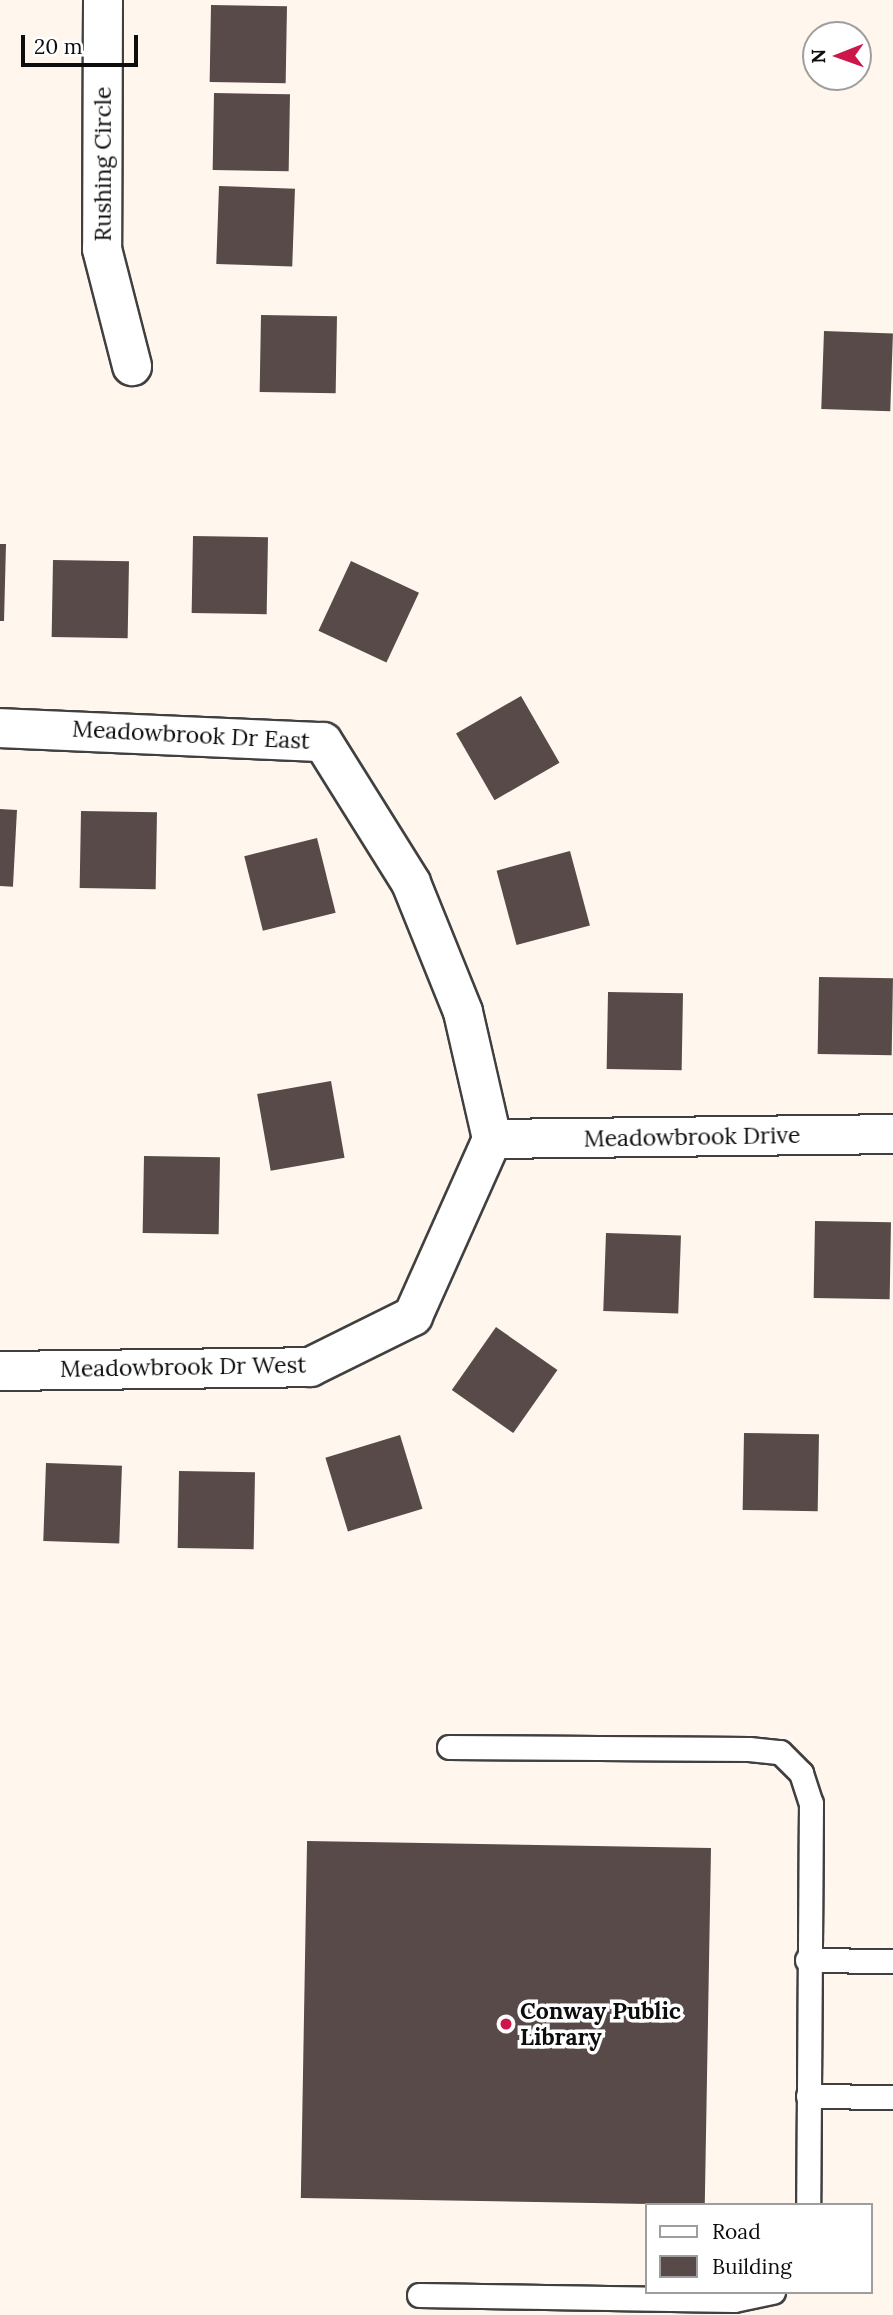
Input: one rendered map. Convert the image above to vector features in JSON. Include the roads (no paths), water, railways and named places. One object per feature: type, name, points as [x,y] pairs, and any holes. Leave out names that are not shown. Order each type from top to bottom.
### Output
[{"type":"street","name":"Rushing Circle","points":[[103,0],[102,249],[132,366]]},
{"type":"street","name":"Meadowbrook Dr East","points":[[0,728],[323,742],[411,883],[463,1012],[492,1139]]},
{"type":"street","name":"Meadowbrook Drive","points":[[492,1139],[893,1134]]},
{"type":"street","name":"Meadowbrook Dr West","points":[[0,1371],[310,1367],[413,1316],[492,1139]]},
{"type":"lane","points":[[449,1747],[780,1752],[801,1773],[811,1803],[807,1960],[808,2203]]},
{"type":"lane","points":[[807,1960],[893,1961]]},
{"type":"lane","points":[[808,2096],[893,2097]]},
{"type":"lane","points":[[419,2295],[734,2300],[763,2294]]},
{"type":"place","name":"Conway Public Library","points":[[506,2024]]}]
